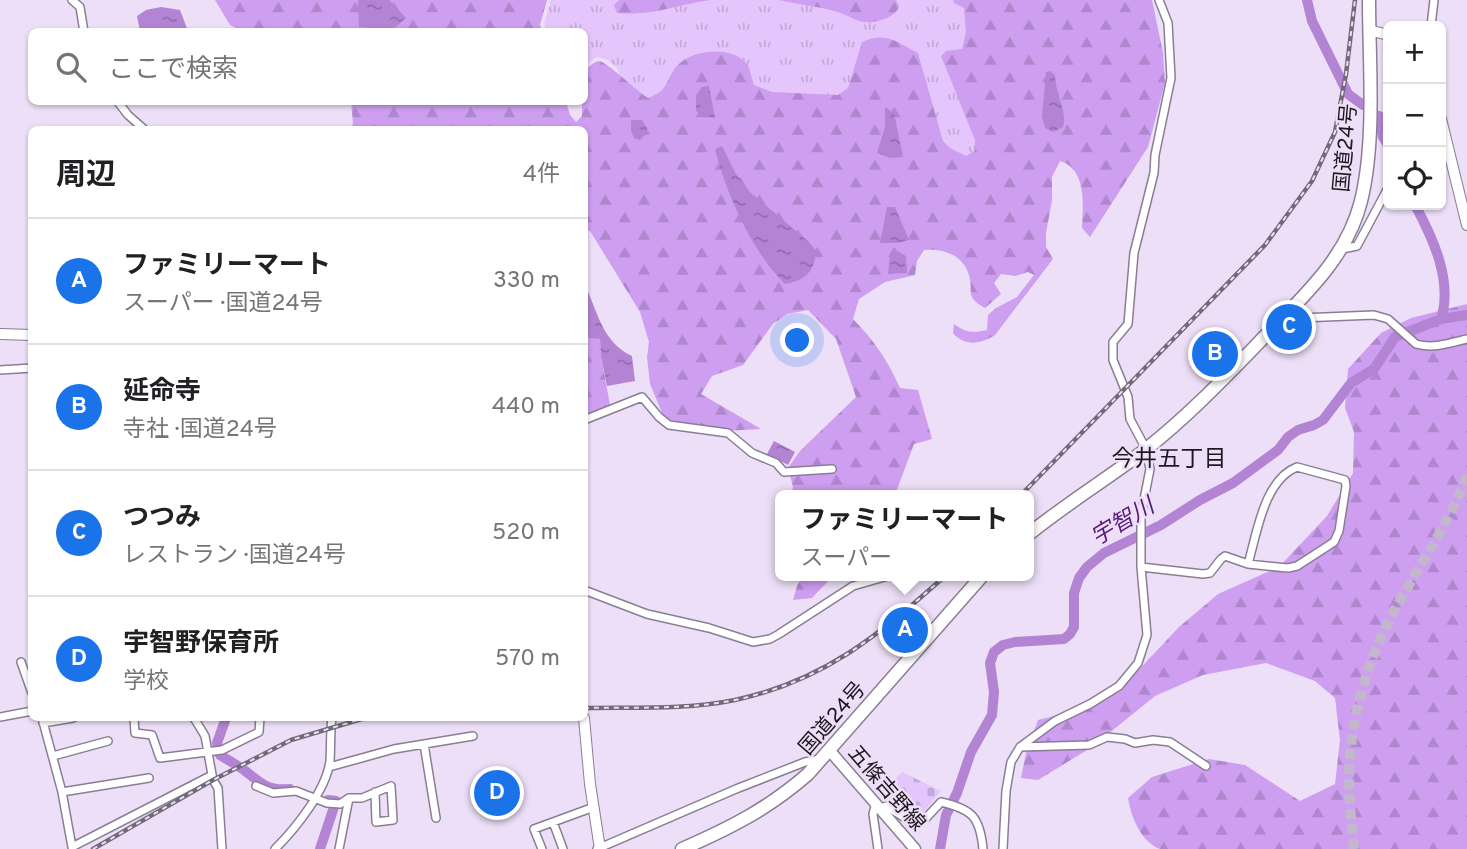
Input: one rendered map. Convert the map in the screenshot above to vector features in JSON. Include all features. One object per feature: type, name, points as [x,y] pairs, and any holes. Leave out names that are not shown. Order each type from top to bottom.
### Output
[{"type":"highway","name":"国道24号","points":[[1034,530],[1146,449],[1183,418],[1315,284],[1342,249],[1354,224],[1366,172],[1369,134],[1369,0]]},
{"type":"highway","name":"国道24号","points":[[682,849],[757,813],[782,797],[826,755],[976,581]]},
{"type":"main road","name":"五條吉野線","points":[[826,755],[878,806],[915,849]]},
{"type":"street","points":[[72,0],[80,7],[83,28]]},
{"type":"street","points":[[1003,849],[1006,791],[1012,762],[1020,747],[1055,721],[1119,686],[1130,676],[1141,655],[1147,635],[1141,567],[1142,515],[1150,469],[1146,449],[1130,419],[1128,397],[1112,360],[1113,342],[1128,324],[1134,253],[1154,173],[1155,155],[1171,78],[1168,23],[1159,0]]},
{"type":"street","points":[[1432,21],[1434,0]]},
{"type":"street","points":[[1369,30],[1383,34]]},
{"type":"street","points":[[120,105],[140,126]]},
{"type":"street","points":[[1446,139],[1467,225]]},
{"type":"street","points":[[1342,249],[1357,246],[1383,197]]},
{"type":"street","points":[[1278,323],[1300,318],[1383,316],[1416,344],[1433,347],[1467,340]]},
{"type":"street","points":[[0,334],[28,335]]},
{"type":"street","points":[[0,370],[28,368]]},
{"type":"street","points":[[588,417],[642,397],[669,425],[728,433],[752,453],[776,463],[784,472],[832,469]]},
{"type":"street","points":[[1141,567],[1203,574],[1210,573],[1225,556],[1248,564],[1288,568],[1297,566],[1334,542],[1339,531],[1345,480],[1297,467],[1290,470],[1275,483],[1269,495],[1248,564]]},
{"type":"street","points":[[588,592],[647,614],[709,628],[753,642],[770,639],[853,586],[870,581]]},
{"type":"street","points":[[21,662],[28,682]]},
{"type":"street","points":[[0,717],[28,712]]},
{"type":"street","points":[[42,721],[62,792],[72,847],[212,775]]},
{"type":"street","points":[[134,721],[135,733],[152,735],[160,758],[215,751],[258,732],[260,721]]},
{"type":"street","points":[[196,721],[215,751],[212,775],[218,788],[222,849]]},
{"type":"street","points":[[275,849],[315,798],[329,767],[332,721]]},
{"type":"street","points":[[583,721],[599,849],[736,789],[826,755]]},
{"type":"street","points":[[329,767],[394,749],[473,736]]},
{"type":"street","points":[[1020,747],[1089,744],[1107,737],[1125,738],[1136,743],[1153,740],[1170,742],[1206,766]]},
{"type":"street","points":[[53,756],[108,741]]},
{"type":"street","points":[[424,744],[436,818]]},
{"type":"street","points":[[62,792],[149,778]]},
{"type":"street","points":[[256,786],[273,793],[296,791],[340,804],[349,798],[362,798],[375,792],[391,786],[393,820],[376,822],[375,792]]},
{"type":"street","points":[[339,849],[349,798]]},
{"type":"street","points":[[878,849],[873,814],[878,806],[886,806],[910,821],[919,821],[926,818],[941,803],[958,806],[977,818],[984,849]]},
{"type":"street","points":[[542,849],[534,829],[594,807]]},
{"type":"street","points":[[553,822],[563,849]]},
{"type":"green space","points":[[215,0],[547,0],[541,28],[236,28],[230,25]]},
{"type":"green space","points":[[551,0],[977,0],[980,153],[968,162],[853,98],[660,106],[624,87],[617,68],[606,59],[597,57],[588,63],[588,28],[546,28],[544,24]]},
{"type":"green space","points":[[619,0],[710,0],[630,14],[617,13],[614,5]]},
{"type":"green space","points":[[779,0],[896,0],[899,7],[887,18],[864,22],[834,11]]},
{"type":"green space","points":[[953,0],[1152,0],[1163,53],[1165,83],[1148,147],[1090,237],[1082,228],[1083,199],[1079,180],[1069,165],[1060,161],[1052,177],[1052,200],[1046,233],[1046,247],[1053,259],[995,335],[979,342],[968,342],[953,333],[954,324],[970,332],[987,330],[988,315],[1017,297],[1034,275],[1028,272],[1015,276],[1001,274],[994,283],[1001,294],[985,308],[972,297],[969,275],[962,262],[945,252],[924,250],[917,261],[915,275],[885,282],[859,299],[853,319],[880,351],[900,388],[918,390],[932,439],[914,444],[897,490],[792,490],[788,468],[800,451],[856,397],[836,339],[808,310],[787,314],[773,324],[743,365],[712,376],[701,394],[761,429],[697,428],[663,415],[650,384],[647,357],[649,342],[640,312],[588,231],[588,126],[352,126],[351,105],[567,105],[576,122],[582,116],[582,105],[588,105],[588,68],[595,62],[603,62],[648,98],[661,91],[680,63],[704,52],[724,52],[741,58],[748,66],[754,85],[772,92],[838,95],[848,88],[862,42],[884,38],[918,53],[943,141],[966,156],[975,151],[975,140],[941,56],[946,51],[962,49],[966,32],[964,8]]},
{"type":"green space","points":[[1467,304],[1467,849],[1160,849],[1147,841],[1134,821],[1128,798],[1152,777],[1209,759],[1245,765],[1300,801],[1335,784],[1340,740],[1335,698],[1315,681],[1266,663],[1203,675],[1155,696],[1092,747],[1038,780],[1021,778],[1026,753],[1038,720],[1087,708],[1118,692],[1179,627],[1218,594],[1279,567],[1327,516],[1353,473],[1354,432],[1345,408],[1348,369],[1381,333],[1411,318]]},
{"type":"green space","points":[[588,325],[600,338],[610,405],[588,415]]},
{"type":"green space","points":[[800,581],[828,581],[812,598],[793,600]]},
{"type":"green space","points":[[902,772],[941,791],[921,815],[903,813],[879,795]]},
{"type":"water","points":[[358,0],[389,0],[406,18],[394,28],[359,27]]},
{"type":"water","points":[[161,7],[180,10],[187,28],[139,28],[137,16],[146,10]]},
{"type":"water","points":[[1050,71],[1055,75],[1064,115],[1063,127],[1053,132],[1045,128],[1042,116],[1046,72]]},
{"type":"water","points":[[709,86],[715,118],[702,116],[696,111],[696,95],[702,87]]},
{"type":"water","points":[[885,107],[894,113],[903,157],[890,158],[877,153],[885,127]]},
{"type":"water","points":[[631,120],[642,120],[647,128],[647,133],[640,140],[634,138]]},
{"type":"water","points":[[722,146],[736,174],[750,192],[816,251],[811,270],[803,278],[785,284],[751,239],[733,203],[720,166],[715,149]]},
{"type":"water","points":[[887,207],[895,207],[909,240],[880,243]]},
{"type":"water","points":[[896,250],[906,256],[907,273],[888,274],[890,253]]},
{"type":"water","points":[[588,292],[607,335],[632,356],[635,381],[607,386],[600,339],[589,338]]},
{"type":"water","points":[[774,441],[795,452],[788,465],[767,454]]},
{"type":"waterway","points":[[1307,0],[1312,21],[1348,94],[1363,105]]},
{"type":"waterway","points":[[1379,116],[1383,137]]},
{"type":"waterway","points":[[1418,210],[1434,246],[1443,275],[1445,290],[1441,319]]},
{"type":"waterway","name":"宇智川","points":[[940,849],[946,815],[957,793],[971,752],[992,715],[994,692],[990,663],[994,652],[1003,645],[1015,642],[1064,639],[1074,627],[1074,593],[1079,578],[1087,567],[1104,553],[1161,525],[1233,483],[1278,450],[1288,437],[1323,420],[1351,383],[1374,369],[1395,337],[1441,319],[1467,315]]},
{"type":"waterway","points":[[225,721],[217,743],[220,755],[264,785],[275,789],[290,789]]},
{"type":"waterway","points":[[320,849],[336,801],[328,800]]},
{"type":"tunnel","points":[[1354,849],[1350,757],[1363,688],[1388,622],[1444,524],[1467,475]]},
{"type":"railway","points":[[1026,490],[1265,245],[1312,181],[1335,132],[1346,74],[1355,0]]},
{"type":"railway","points":[[588,708],[698,705],[767,692],[796,681],[849,653],[897,618],[939,581]]},
{"type":"railway","points":[[93,849],[213,780],[291,740],[355,721]]},
{"type":"place","name":"つつみ","points":[[1289,327]]},
{"type":"place","name":"延命寺","points":[[1215,354]]},
{"type":"place","name":"ファミリーマート","points":[[905,630]]},
{"type":"place","name":"宇智野保育所","points":[[497,793]]},
{"type":"district","name":"今井五丁目","points":[[1169,458]]}]
